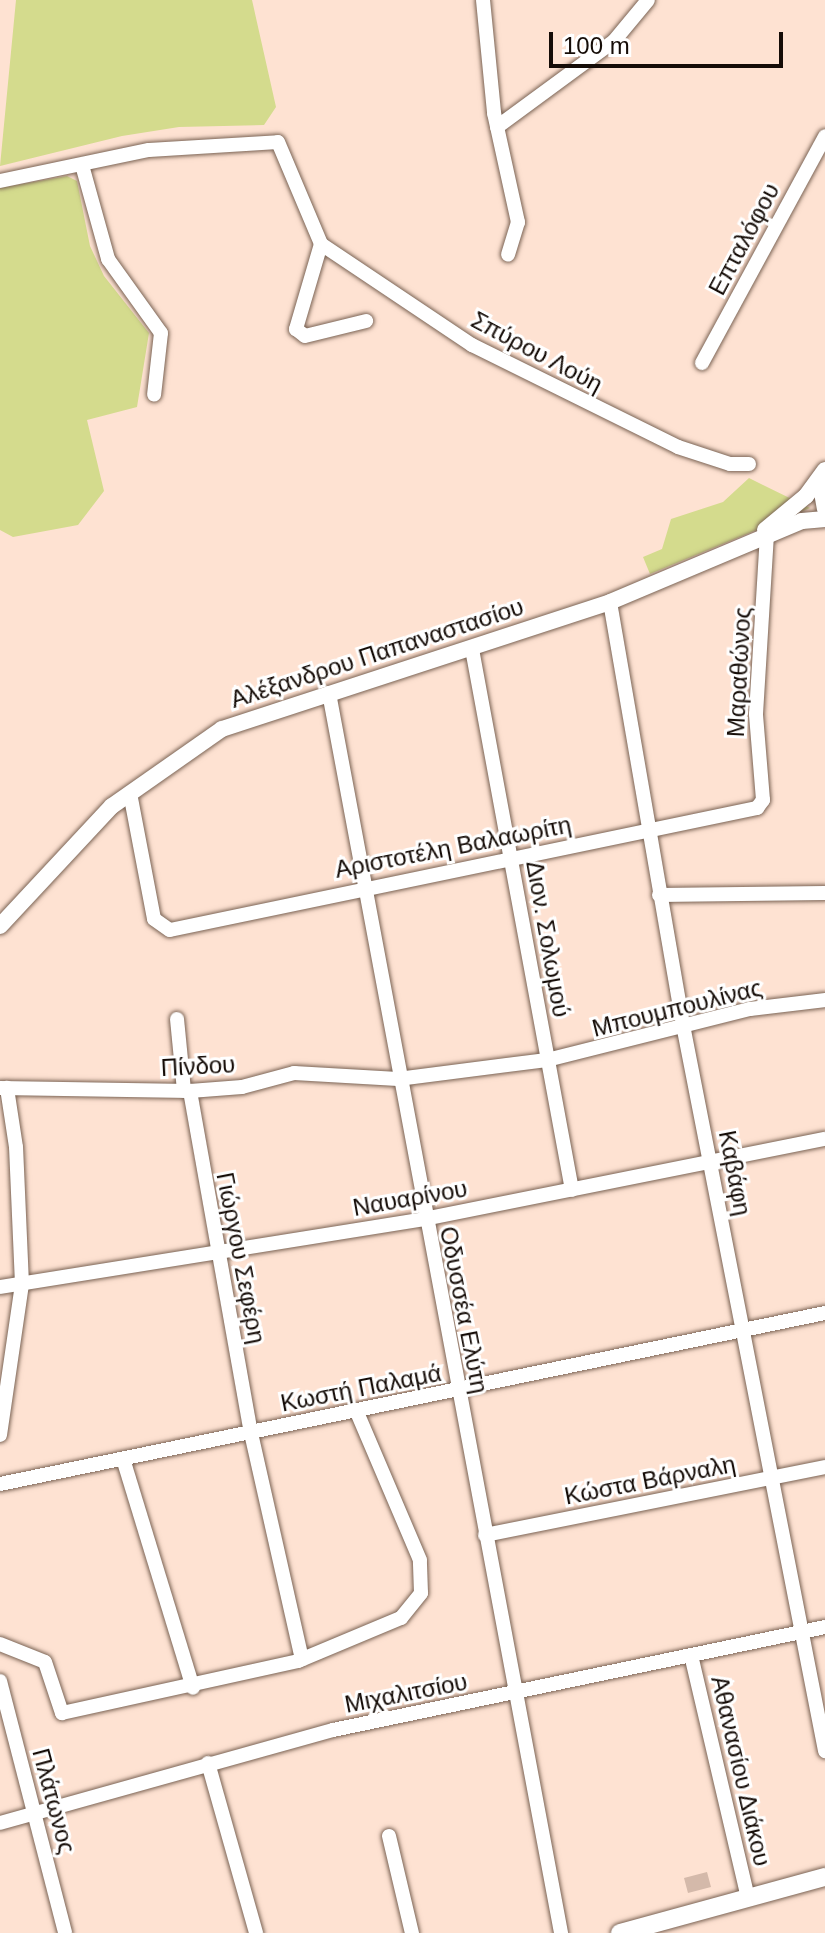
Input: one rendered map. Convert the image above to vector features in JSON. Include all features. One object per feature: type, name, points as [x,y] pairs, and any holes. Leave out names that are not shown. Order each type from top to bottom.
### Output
[{"type":"main road","points":[[620,1933],[825,1877]]},
{"type":"street","points":[[483,0],[497,127],[518,222],[508,254]]},
{"type":"street","points":[[497,127],[614,41],[648,0]]},
{"type":"street","name":"Επταλόφου","points":[[702,363],[825,136]]},
{"type":"street","points":[[0,181],[193,144],[278,142],[321,244],[297,317],[298,333],[366,321]]},
{"type":"street","points":[[82,165],[108,259],[161,333],[154,395]]},
{"type":"street","name":"Σπύρου Λούη","points":[[321,244],[472,345],[653,437],[730,464],[749,464]]},
{"type":"street","points":[[822,475],[825,509]]},
{"type":"street","points":[[748,544],[822,475]]},
{"type":"street","name":"Αλέξανδρου Παπαναστασίου","points":[[0,926],[79,837],[130,793],[222,729],[610,602],[802,521],[825,519]]},
{"type":"street","name":"Μαραθώνος","points":[[757,808],[763,800],[756,714],[767,536]]},
{"type":"street","name":"Καβάφη","points":[[610,602],[683,1025],[805,1631],[825,1751]]},
{"type":"street","name":"Διον. Σολωμού","points":[[472,649],[572,1190]]},
{"type":"street","name":"Οδυσσέα Ελύτη","points":[[329,693],[361,888],[561,1933]]},
{"type":"street","name":"Αριστοτέλη Βαλαωρίτη","points":[[130,793],[154,919],[159,927],[170,930],[757,808]]},
{"type":"street","points":[[659,895],[825,893]]},
{"type":"street","name":"Μπουμπουλίνας","points":[[398,1079],[547,1060],[683,1025],[825,1000]]},
{"type":"street","name":"Γιώργου Σεφέρη","points":[[177,1019],[187,1091],[251,1433],[302,1659]]},
{"type":"street","name":"Πίνδου","points":[[4,1088],[187,1091],[242,1087],[294,1073],[398,1079]]},
{"type":"street","points":[[0,1435],[22,1284],[16,1147],[4,1088]]},
{"type":"street","name":"Ναυαρίνου","points":[[0,1287],[424,1219],[825,1139]]},
{"type":"street","name":"Κωστή Παλαμά","points":[[0,1484],[124,1462],[356,1410],[825,1313]]},
{"type":"street","points":[[0,1644],[45,1662],[62,1713],[193,1688],[302,1659],[393,1623],[410,1611],[422,1589],[412,1533],[356,1410]]},
{"type":"street","points":[[124,1462],[193,1688]]},
{"type":"street","name":"Κώστα Βάρναλη","points":[[485,1535],[825,1467]]},
{"type":"street","name":"Μιχαλιτσίου","points":[[0,1823],[208,1763],[393,1716],[515,1696],[825,1627]]},
{"type":"street","name":"Αθανασίου Διάκου","points":[[691,1655],[748,1898]]},
{"type":"street","name":"Πλάτωνος","points":[[0,1681],[65,1933]]},
{"type":"street","points":[[208,1763],[256,1933]]},
{"type":"street","points":[[389,1836],[412,1933]]},
{"type":"green space","points":[[16,0],[252,0],[276,107],[264,125],[179,127],[122,136],[0,166]]},
{"type":"green space","points":[[67,176],[77,181],[90,246],[104,276],[149,333],[137,407],[87,420],[104,491],[78,525],[13,537],[0,530],[0,188]]},
{"type":"green space","points":[[749,478],[810,508],[650,574],[643,557],[662,549],[671,519],[723,502]]},
{"type":"building","points":[[707,1872],[711,1887],[688,1893],[684,1878]]}]
